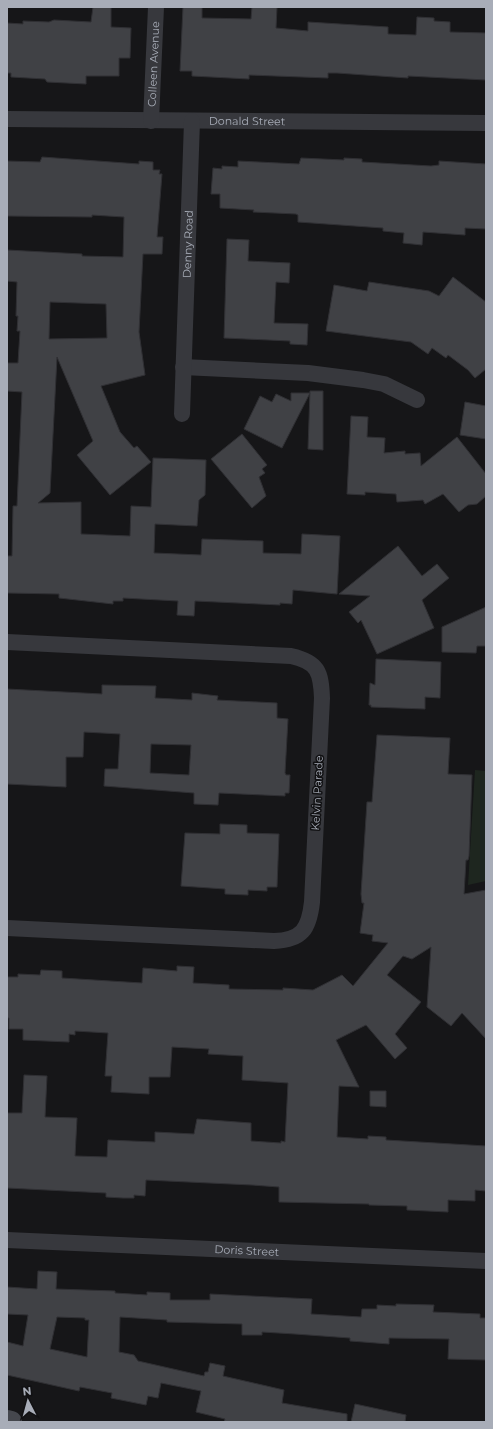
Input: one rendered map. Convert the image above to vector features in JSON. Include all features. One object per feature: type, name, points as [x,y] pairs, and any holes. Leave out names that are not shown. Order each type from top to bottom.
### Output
[{"type":"main road","points":[[7,1421],[11,1422]]},
{"type":"street","name":"Colleen Avenue","points":[[151,120],[156,7]]},
{"type":"street","name":"Donald Street","points":[[7,119],[486,123]]},
{"type":"street","name":"Denny Road","points":[[182,414],[192,121]]},
{"type":"street","points":[[183,367],[308,373],[355,379],[384,384],[417,400]]},
{"type":"street","name":"Kelvin Parade","points":[[7,642],[291,656],[304,659],[314,664],[319,673],[322,698],[312,902],[307,926],[300,935],[289,940],[274,941],[7,928]]},
{"type":"street","name":"Doris Street","points":[[7,1240],[486,1261]]},
{"type":"shaded area","points":[[475,770],[486,771],[486,881],[468,885]]},
{"type":"building","points":[[93,7],[111,7],[111,27],[131,28],[130,58],[119,58],[119,76],[86,76],[86,84],[47,82],[45,79],[11,77],[11,73],[7,73],[7,23],[23,24],[23,21],[49,22],[54,20],[91,22]]},
{"type":"building","points":[[183,7],[202,7],[202,18],[251,19],[252,7],[277,7],[276,28],[308,31],[308,22],[388,27],[388,34],[416,35],[417,17],[434,18],[434,21],[450,22],[450,32],[486,33],[486,80],[408,76],[408,78],[337,73],[328,73],[328,78],[249,75],[249,79],[192,76],[192,71],[180,71]]},
{"type":"building","points":[[42,157],[139,164],[139,161],[153,162],[153,170],[160,170],[159,174],[162,174],[157,237],[163,237],[162,254],[143,254],[139,332],[145,375],[101,386],[120,432],[134,448],[137,446],[151,462],[110,495],[77,455],[93,441],[57,357],[50,493],[38,503],[81,502],[81,534],[130,536],[131,506],[151,507],[153,458],[206,460],[205,495],[199,500],[197,526],[155,524],[154,553],[201,555],[202,539],[263,541],[263,553],[301,554],[302,534],[340,536],[337,594],[293,590],[292,604],[280,603],[280,605],[195,601],[194,616],[177,615],[178,601],[123,598],[123,601],[113,601],[113,604],[59,598],[59,594],[7,593],[7,556],[12,556],[13,506],[17,506],[22,392],[7,391],[7,363],[18,363],[20,331],[17,331],[18,316],[16,316],[17,282],[7,281],[7,250],[82,254],[82,256],[123,257],[124,217],[92,215],[92,217],[7,216],[7,161],[40,162]],"holes":[[[50,302],[106,304],[107,338],[49,339]]]},
{"type":"building","points":[[301,158],[344,160],[344,158],[362,159],[362,162],[431,166],[439,165],[439,161],[486,164],[486,229],[465,228],[465,235],[423,232],[422,245],[403,243],[404,233],[383,231],[383,228],[298,222],[298,215],[296,214],[253,212],[254,210],[220,208],[220,194],[211,194],[213,168],[222,169],[222,166],[238,167],[238,161],[299,164]]},
{"type":"building","points":[[227,239],[249,240],[248,261],[290,263],[289,283],[276,282],[274,323],[308,324],[307,345],[290,344],[290,341],[224,338]]},
{"type":"building","points":[[453,277],[486,302],[486,369],[475,378],[468,370],[448,355],[446,358],[432,348],[428,354],[411,342],[326,331],[334,285],[367,291],[369,282],[429,291],[439,296]]},
{"type":"building","points":[[310,391],[323,391],[323,450],[308,449]]},
{"type":"building","points":[[291,393],[310,393],[282,448],[244,429],[260,396],[272,402],[276,394],[291,401]]},
{"type":"building","points":[[465,402],[486,406],[486,439],[460,435]]},
{"type":"building","points":[[351,416],[368,417],[367,437],[385,438],[384,453],[405,451],[405,454],[420,453],[421,466],[457,437],[486,474],[486,496],[477,504],[468,505],[459,512],[443,494],[425,504],[423,500],[397,502],[396,494],[365,492],[365,495],[347,494]]},
{"type":"building","points":[[242,434],[267,465],[262,469],[265,473],[259,477],[266,496],[252,508],[211,459]]},
{"type":"building","points":[[398,546],[422,576],[437,564],[449,578],[422,600],[434,628],[377,654],[361,620],[358,623],[349,612],[370,596],[339,594]]},
{"type":"building","points":[[486,607],[486,646],[477,646],[476,653],[442,652],[442,627]]},
{"type":"building","points":[[376,659],[441,662],[440,698],[425,697],[425,709],[371,707],[371,705],[369,705],[370,683],[375,685]]},
{"type":"building","points":[[102,685],[156,686],[155,698],[192,700],[192,693],[218,696],[217,700],[277,703],[277,718],[288,719],[285,773],[286,775],[290,775],[289,793],[285,793],[285,796],[219,793],[218,805],[194,804],[194,793],[104,786],[105,769],[118,769],[120,734],[84,732],[83,757],[66,757],[66,787],[7,784],[7,689],[102,694]],"holes":[[[151,744],[191,745],[189,775],[150,773]]]},
{"type":"building","points":[[377,735],[450,738],[448,774],[472,775],[469,856],[468,860],[466,860],[464,894],[486,890],[486,1039],[462,1013],[451,1026],[427,1007],[431,947],[412,959],[403,956],[387,975],[421,1002],[395,1034],[407,1048],[395,1059],[366,1025],[336,1040],[359,1087],[339,1086],[337,1137],[368,1139],[368,1136],[386,1137],[386,1140],[486,1146],[486,1191],[475,1190],[475,1201],[448,1200],[448,1212],[407,1210],[407,1206],[279,1202],[279,1187],[252,1185],[146,1180],[145,1196],[134,1195],[134,1198],[106,1197],[106,1193],[7,1188],[7,1113],[22,1113],[24,1075],[47,1076],[45,1117],[77,1118],[75,1156],[107,1157],[108,1140],[155,1142],[155,1132],[194,1134],[197,1119],[251,1123],[251,1141],[285,1142],[288,1083],[242,1080],[243,1056],[208,1054],[209,1049],[172,1047],[170,1077],[149,1077],[149,1094],[111,1092],[112,1076],[105,1076],[108,1033],[75,1031],[75,1035],[69,1034],[69,1042],[23,1040],[23,1029],[9,1029],[9,1018],[7,1018],[7,977],[18,977],[18,974],[40,975],[41,970],[62,971],[62,978],[142,983],[143,968],[177,971],[177,966],[194,967],[193,983],[229,985],[229,989],[283,990],[283,988],[313,990],[342,975],[353,986],[388,943],[372,941],[373,935],[360,933],[364,903],[362,903],[361,894],[367,802],[372,802]]},
{"type":"building","points":[[220,824],[247,825],[247,833],[279,834],[277,887],[267,887],[267,891],[248,890],[248,895],[225,894],[225,889],[181,886],[185,833],[220,834]]},
{"type":"building","points":[[370,1091],[386,1091],[386,1107],[370,1106]]},
{"type":"building","points":[[38,1271],[57,1272],[56,1289],[115,1291],[115,1293],[147,1295],[147,1292],[170,1293],[170,1300],[210,1300],[210,1294],[312,1299],[311,1314],[361,1317],[362,1309],[377,1309],[377,1305],[434,1305],[433,1312],[480,1314],[480,1318],[486,1318],[486,1360],[448,1359],[449,1339],[389,1338],[389,1344],[350,1341],[350,1338],[295,1334],[262,1332],[262,1335],[242,1335],[242,1324],[167,1322],[167,1320],[120,1317],[119,1352],[134,1355],[138,1361],[204,1376],[205,1372],[208,1372],[210,1363],[225,1366],[223,1376],[284,1390],[282,1403],[347,1414],[347,1422],[224,1422],[225,1419],[196,1412],[201,1391],[161,1383],[158,1398],[148,1396],[146,1405],[111,1398],[112,1393],[80,1387],[79,1391],[7,1375],[7,1342],[23,1346],[28,1315],[7,1314],[7,1287],[37,1289]],"holes":[[[57,1317],[85,1318],[85,1320],[89,1320],[87,1357],[50,1349]]]},
{"type":"building","points":[[355,1404],[406,1415],[405,1422],[351,1422]]}]
